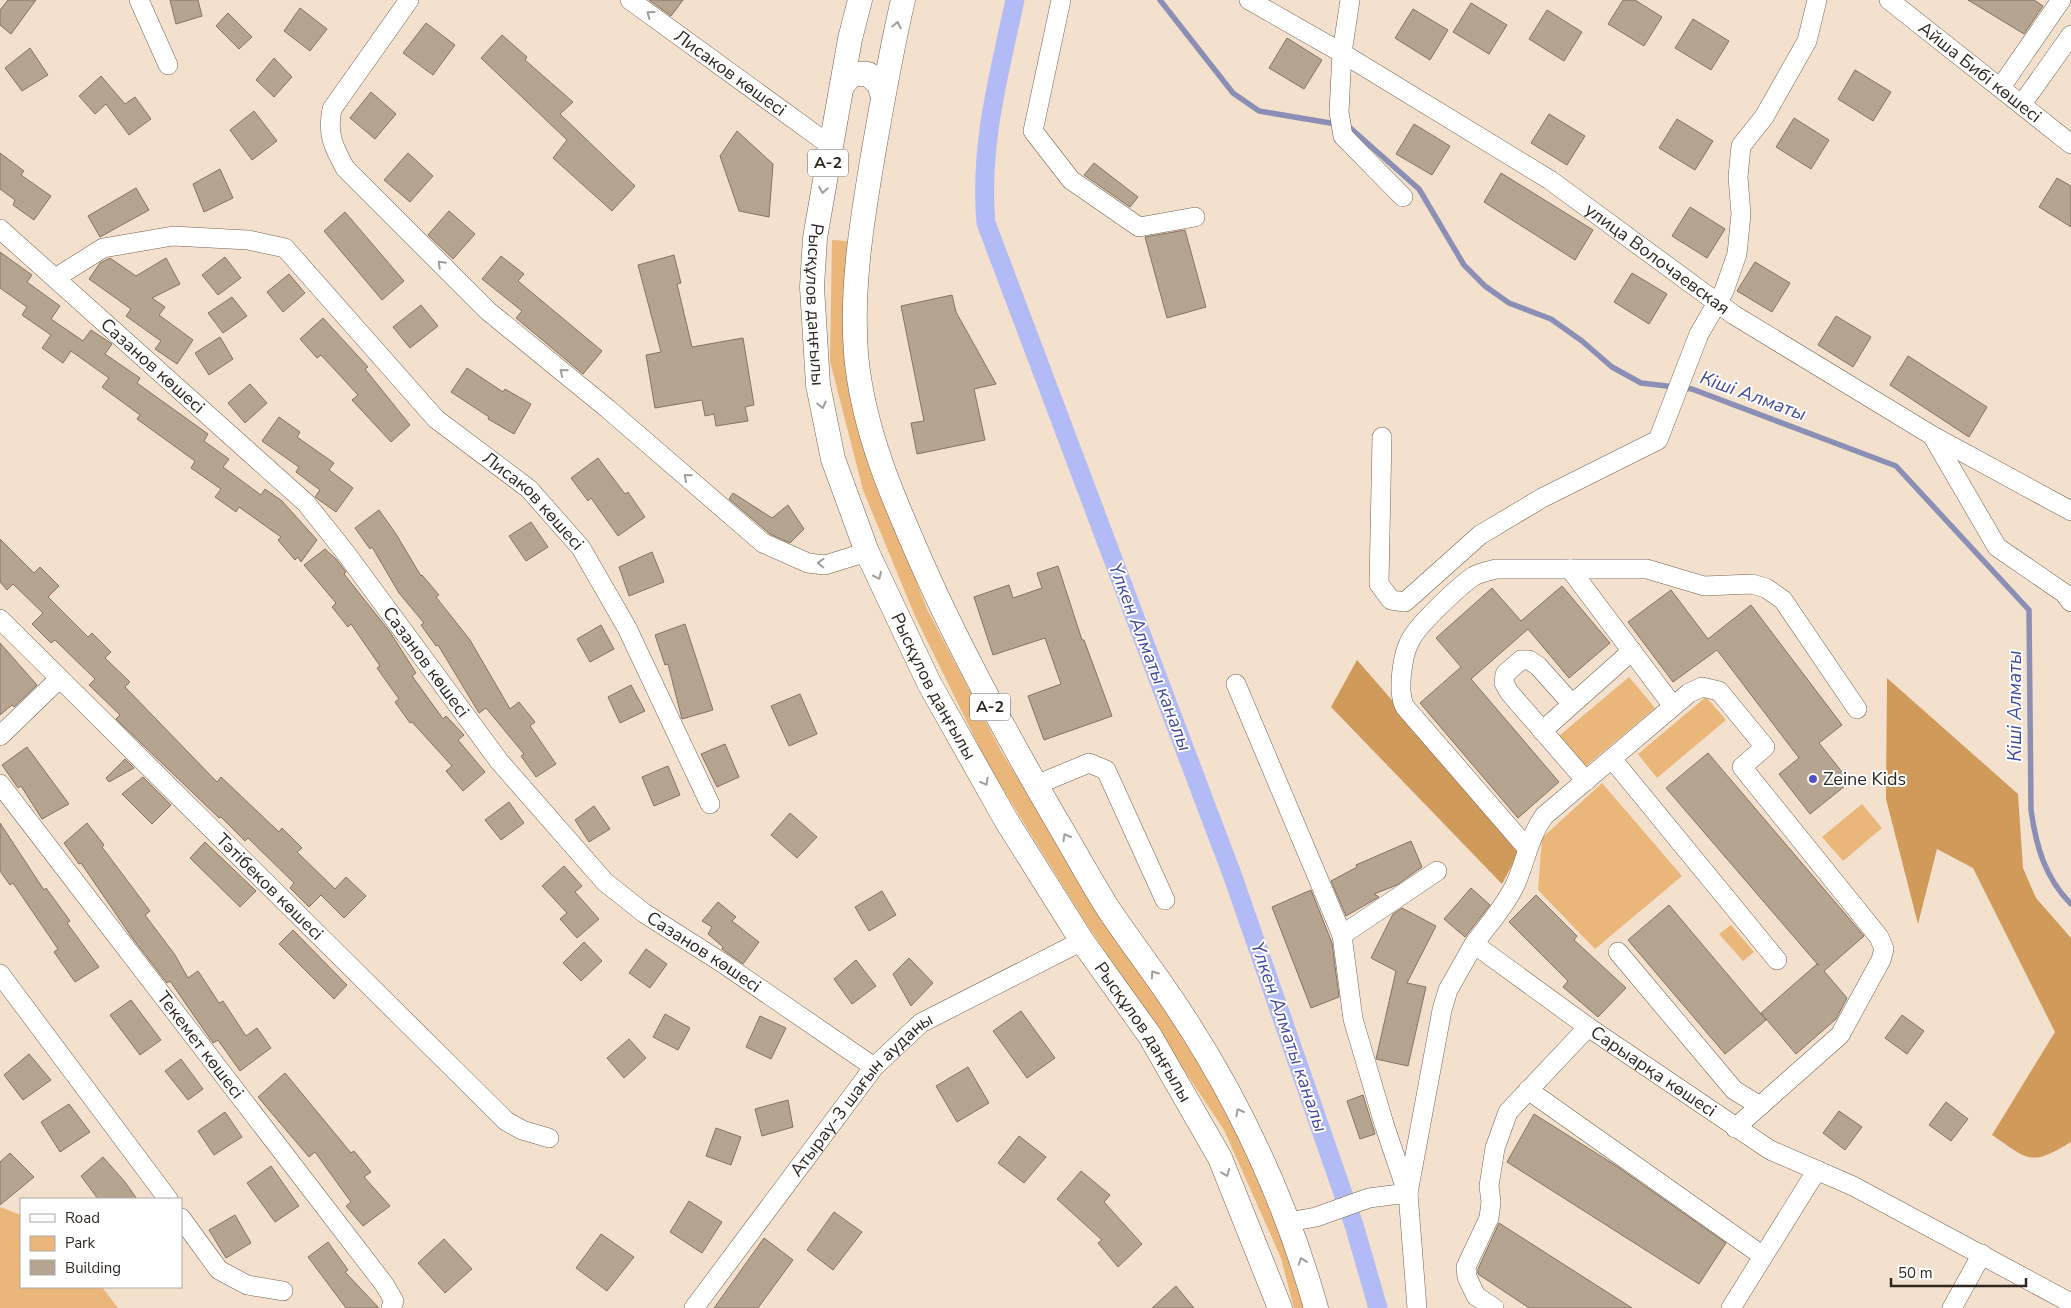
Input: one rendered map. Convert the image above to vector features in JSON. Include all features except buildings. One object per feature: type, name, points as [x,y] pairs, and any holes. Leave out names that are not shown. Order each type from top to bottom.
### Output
[{"type":"main road","name":"Рысқұлов даңғылы","points":[[860,0],[850,39],[830,146],[815,238],[812,287],[818,385],[834,459],[867,552],[934,691],[1006,820],[1082,941],[1150,1036],[1220,1158],[1280,1308]]},
{"type":"main road","name":"Рысқұлов даңғылы","points":[[903,0],[883,96],[858,251],[854,305],[856,355],[862,398],[873,441],[893,500],[979,686],[1108,908],[1180,1012],[1248,1127],[1289,1222],[1316,1308]]},
{"type":"main road","points":[[842,86],[852,74],[868,74],[879,84],[883,96]]},
{"type":"street","points":[[139,0],[168,65]]},
{"type":"street","points":[[409,0],[332,109],[329,126],[333,148],[345,168],[488,311],[608,409],[763,543],[808,563],[825,565],[867,552]]},
{"type":"street","name":"Лисаков көшесі","points":[[630,0],[830,146]]},
{"type":"street","points":[[1061,0],[1033,132],[1071,180],[1139,227],[1195,217]]},
{"type":"street","name":"улица Волочаевская","points":[[1249,0],[1342,53],[1550,180],[1734,316],[1933,436],[2071,511]]},
{"type":"street","points":[[1350,0],[1342,53],[1339,112],[1343,136],[1404,197]]},
{"type":"street","points":[[1382,437],[1379,584],[1391,600],[1405,602],[1480,535],[1542,498],[1658,440],[1700,334],[1715,302],[1724,291],[1737,254],[1741,214],[1738,177],[1741,146],[1764,118],[1807,41],[1817,0]]},
{"type":"street","name":"Айша Бибі көшесі","points":[[1889,0],[2071,144]]},
{"type":"street","points":[[2001,87],[2058,1]]},
{"type":"street","points":[[2022,104],[2071,35]]},
{"type":"street","name":"Сазанов көшесі","points":[[0,229],[57,278],[306,503],[345,552],[499,761],[605,882],[644,913],[720,962],[874,1067]]},
{"type":"street","name":"Лисаков көшесі","points":[[57,278],[103,248],[173,236],[248,240],[285,248],[436,419],[529,489],[581,548],[627,628],[710,804]]},
{"type":"street","points":[[1933,436],[1997,547],[2064,593],[2071,602]]},
{"type":"street","points":[[1527,848],[1405,707],[1401,696],[1401,686],[1410,640],[1418,629],[1474,576],[1496,569],[1647,569],[1704,586],[1752,584],[1766,588],[1783,600],[1856,709]]},
{"type":"street","points":[[1570,569],[1673,706]]},
{"type":"street","name":"Тәтібеков көшесі","points":[[0,619],[59,680],[506,1121],[522,1130],[549,1138]]},
{"type":"street","points":[[1542,731],[1632,651]]},
{"type":"street","points":[[1572,704],[1533,662],[1525,660],[1516,663],[1505,674],[1505,688],[1586,781]]},
{"type":"street","points":[[0,736],[59,680]]},
{"type":"street","points":[[1236,684],[1342,935],[1353,1019],[1384,1124],[1408,1193],[1417,1308]]},
{"type":"street","points":[[1408,1193],[1442,1010],[1448,990],[1474,944],[1510,895],[1536,827],[1544,816],[1673,706],[1689,693],[1702,687],[1720,691],[1765,747],[1742,767],[1883,944],[1881,960],[1840,1035],[1735,1128]]},
{"type":"street","points":[[1612,759],[1777,960]]},
{"type":"street","points":[[1036,785],[1089,763],[1106,770],[1165,900]]},
{"type":"street","name":"Текемет көшесі","points":[[0,784],[384,1284],[394,1301],[392,1308]]},
{"type":"street","points":[[1342,935],[1437,871]]},
{"type":"street","name":"Атырау-3 шағын ауданы","points":[[694,1308],[874,1067],[922,1023],[1082,941]]},
{"type":"street","name":"Сарыарқа көшесі","points":[[1474,944],[1588,1027],[1770,1150],[1853,1186],[2071,1303]]},
{"type":"street","points":[[1618,952],[1734,1090],[1760,1106]]},
{"type":"street","points":[[0,974],[167,1198]]},
{"type":"street","points":[[1494,1308],[1476,1296],[1466,1277],[1466,1267],[1489,1218],[1491,1202],[1489,1186],[1495,1148],[1508,1112],[1588,1027]]},
{"type":"street","points":[[1528,1090],[1763,1256]]},
{"type":"street","points":[[1732,1308],[1817,1170]]},
{"type":"street","points":[[1289,1222],[1316,1217],[1369,1198],[1408,1193]]},
{"type":"street","points":[[182,1219],[219,1270],[247,1285],[283,1291]]},
{"type":"street","points":[[1952,1308],[1982,1254]]},
{"type":"green space","points":[[832,240],[848,241],[847,360],[876,479],[927,609],[1002,753],[1236,1121],[1293,1254],[1307,1308],[1294,1308],[1281,1258],[1224,1130],[1084,920],[988,765],[915,616],[863,490],[830,361]]},
{"type":"green space","points":[[1629,677],[1655,708],[1585,767],[1559,736]]},
{"type":"green space","points":[[1706,697],[1726,720],[1657,778],[1638,754]]},
{"type":"green space","points":[[1602,783],[1682,876],[1595,949],[1538,890],[1542,838]]},
{"type":"green space","points":[[1862,804],[1882,828],[1843,861],[1822,837]]},
{"type":"green space","points":[[1731,925],[1754,952],[1743,961],[1719,934]]},
{"type":"green space","points":[[0,1207],[20,1215],[20,1288],[103,1288],[118,1308],[0,1308]]},
{"type":"shaded area","points":[[1357,660],[1521,848],[1502,884],[1331,707]]},
{"type":"shaded area","points":[[1887,678],[2018,794],[2023,868],[2036,898],[2071,938],[2071,1142],[2047,1155],[2030,1157],[2022,1155],[1992,1135],[2055,1032],[1973,868],[1937,849],[1918,924],[1886,799]]},
{"type":"waterway","name":"Үлкен Алматы каналы","points":[[1015,0],[997,83],[988,139],[985,166],[986,223],[1233,877],[1354,1225],[1378,1308]]},
{"type":"waterway","name":"Кіші Алматы","points":[[1160,0],[1233,93],[1259,111],[1348,126],[1419,189],[1464,265],[1485,286],[1509,303],[1551,319],[1582,341],[1612,367],[1641,383],[1692,389],[1896,466],[2029,610],[2031,810],[2043,861],[2054,883],[2071,904]]},
{"type":"place","name":"Zeine Kids","points":[[1813,779]]}]
